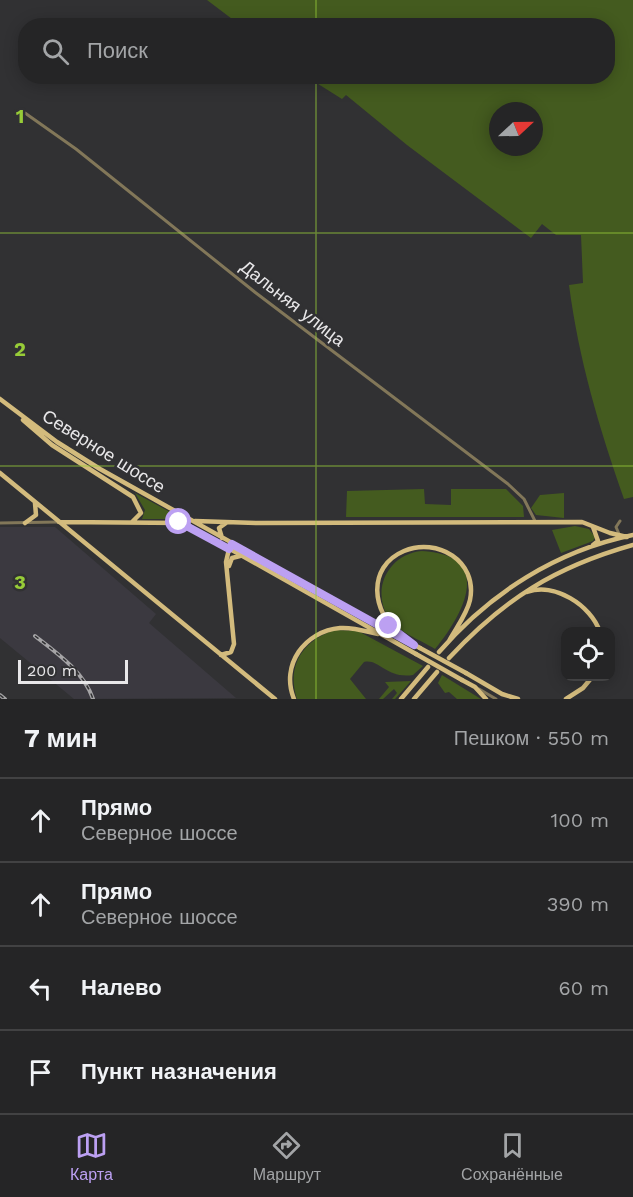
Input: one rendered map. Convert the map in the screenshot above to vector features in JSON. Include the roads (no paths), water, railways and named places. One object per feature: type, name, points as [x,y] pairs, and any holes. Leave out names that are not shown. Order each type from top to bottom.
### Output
[{"type":"main road","name":"Северное шоссе","points":[[0,399],[92,464],[502,694]]},
{"type":"main road","points":[[15,411],[31,429],[52,445],[133,497],[141,513],[130,522]]},
{"type":"main road","points":[[0,473],[275,699]]},
{"type":"main road","points":[[25,523],[36,515],[38,508],[34,500]]},
{"type":"main road","points":[[192,520],[226,522],[582,522],[627,537]]},
{"type":"main road","name":"Северное шоссе","points":[[59,522],[179,522],[475,687]]},
{"type":"main road","points":[[222,538],[219,528],[226,522]]},
{"type":"main road","points":[[582,522],[596,532],[597,543],[592,546]]},
{"type":"main road","points":[[439,652],[493,601],[532,574],[556,560],[592,546],[633,535]]},
{"type":"main road","points":[[221,655],[231,652],[234,644],[226,557],[232,544]]},
{"type":"main road","points":[[449,658],[477,628],[516,597],[564,568],[633,545]]},
{"type":"main road","points":[[414,645],[384,619],[378,604],[377,592],[387,566],[401,552],[411,548],[441,550],[452,554],[466,570],[470,585],[470,602],[449,641]]},
{"type":"main road","points":[[228,574],[230,561],[240,556]]},
{"type":"main road","points":[[516,597],[538,590],[566,596],[591,615],[597,627]]},
{"type":"main road","points":[[294,699],[290,687],[292,662],[306,642],[323,632],[340,628],[359,629],[383,636]]},
{"type":"main road","points":[[401,699],[428,667]]},
{"type":"main road","points":[[415,698],[437,672]]},
{"type":"main road","points":[[566,699],[583,688],[588,681]]},
{"type":"main road","points":[[475,687],[486,699]]},
{"type":"main road","points":[[502,694],[518,699]]},
{"type":"street","name":"Дальняя улица","points":[[26,112],[76,149],[256,293],[508,484],[524,499],[535,521]]},
{"type":"street","points":[[620,521],[616,529],[620,536]]},
{"type":"street","points":[[0,523],[59,522]]},
{"type":"street","name":"Северное шоссе","points":[[475,687],[496,699]]},
{"type":"street","name":"Северное шоссе","points":[[502,694],[510,699]]},
{"type":"railway","points":[[35,636],[61,656],[76,672],[89,689],[93,699]]},
{"type":"railway","points":[[0,695],[5,699]]}]
